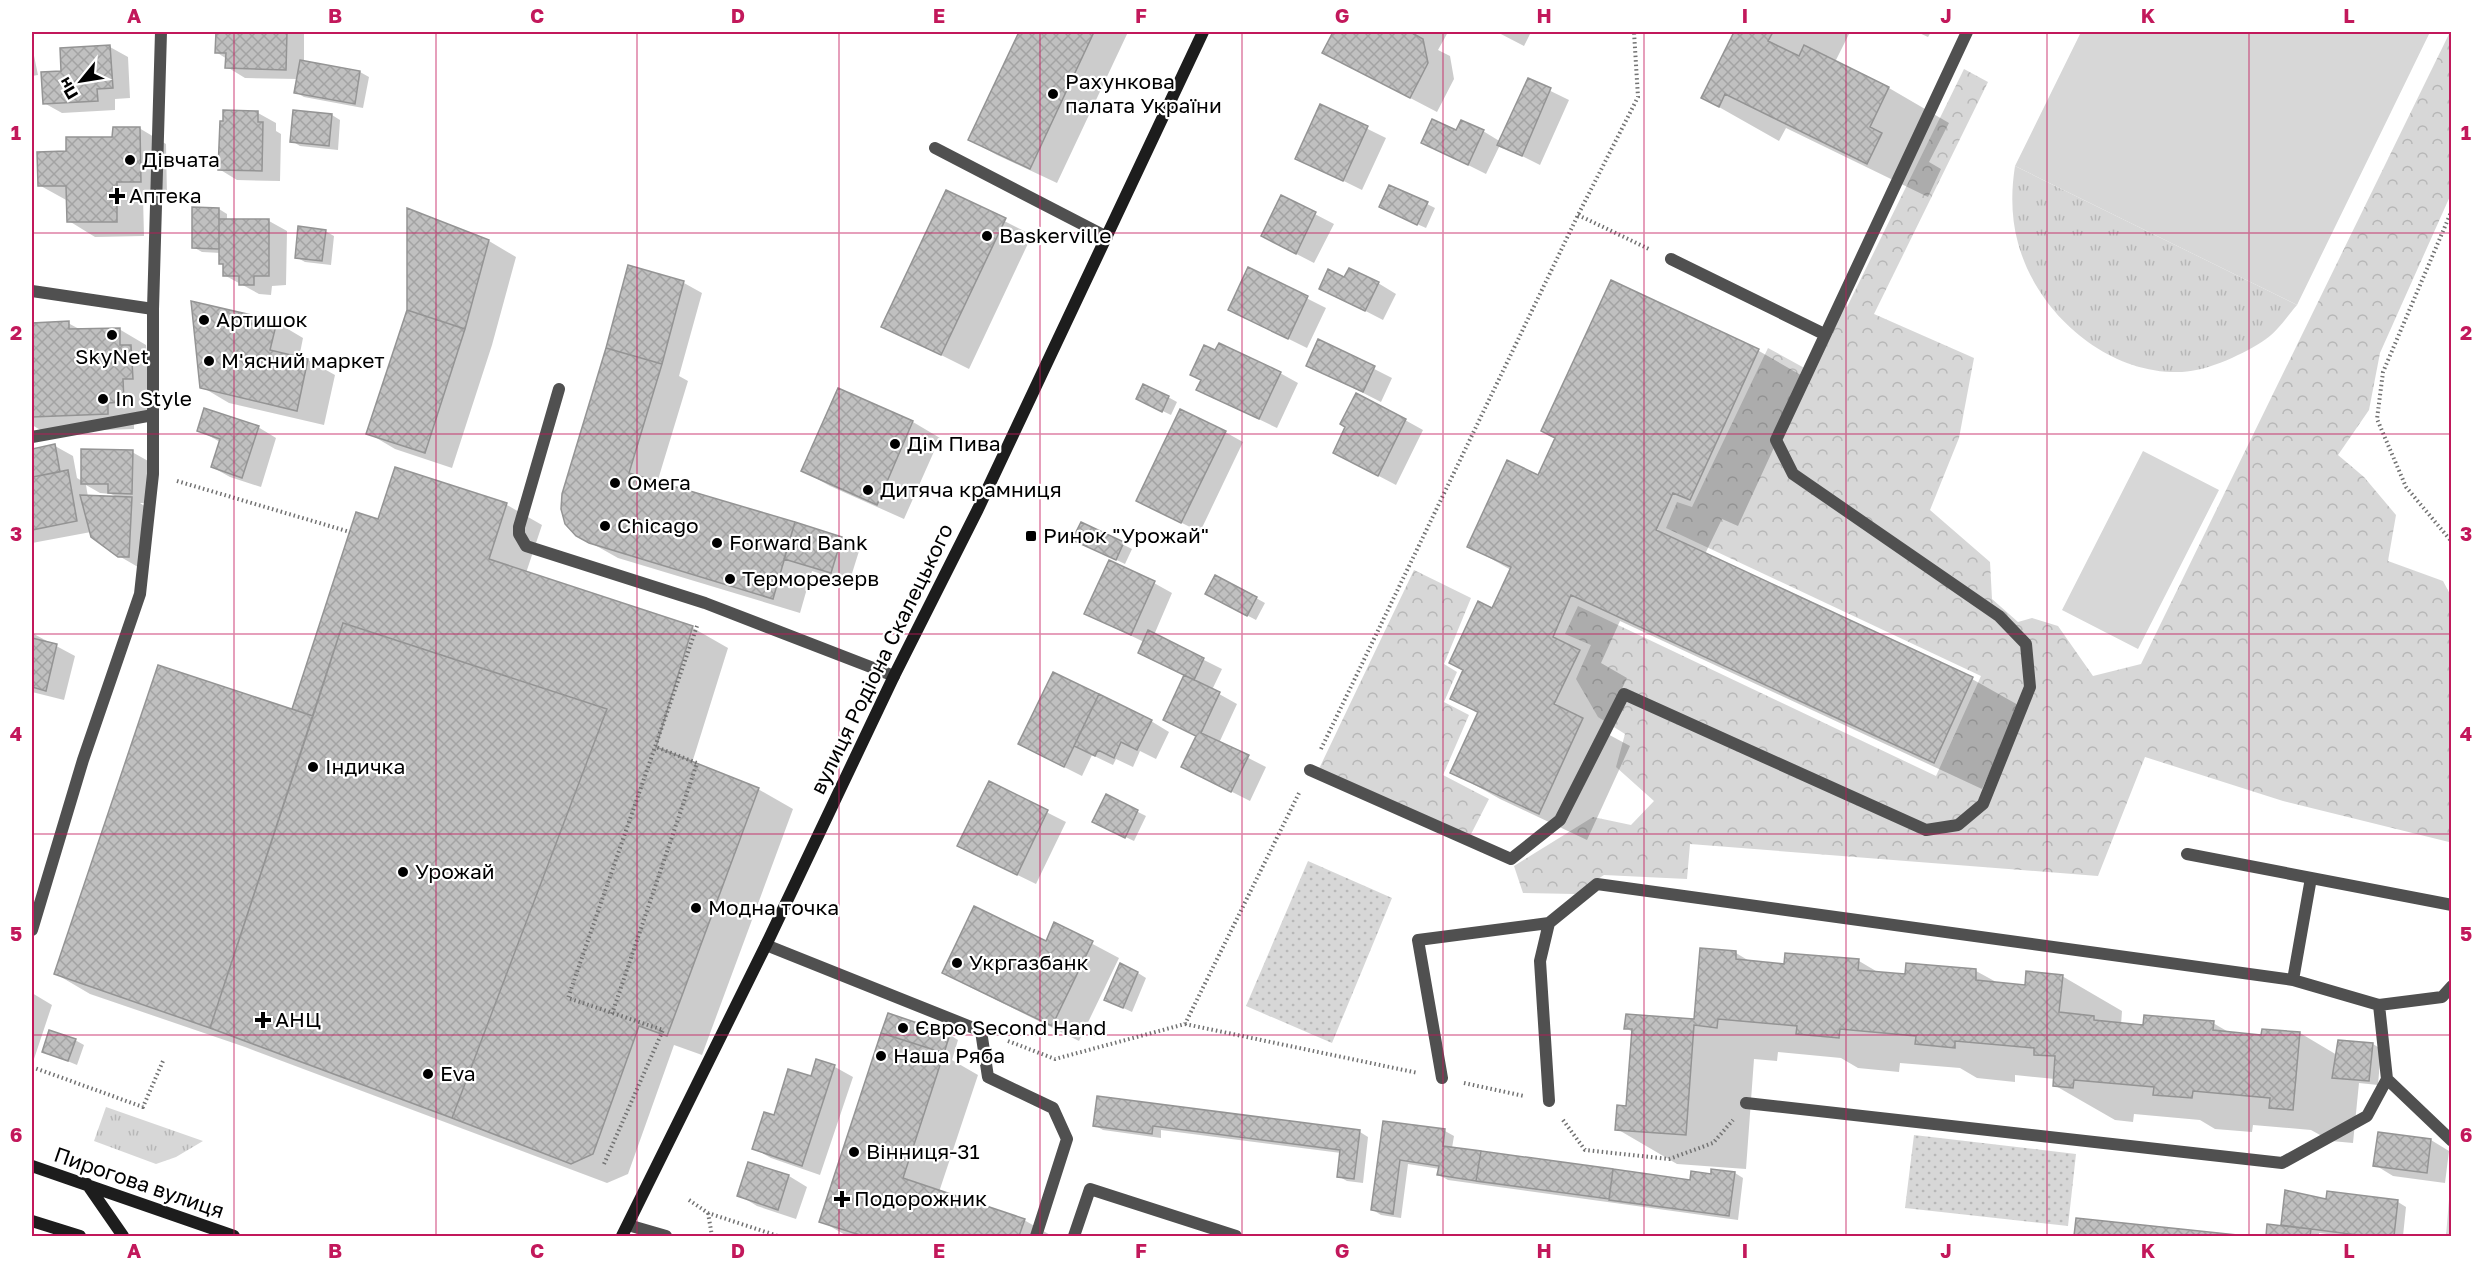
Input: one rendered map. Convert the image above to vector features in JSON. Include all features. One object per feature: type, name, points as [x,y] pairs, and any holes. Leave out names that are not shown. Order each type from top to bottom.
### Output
[{"type":"main road","name":"вулиця Родіона Скалецького","points":[[625,1231],[766,945],[894,676],[978,509],[1203,32]]},
{"type":"main road","name":"Пирогова вулиця","points":[[32,1166],[234,1236]]},
{"type":"main road","points":[[87,1184],[123,1236]]},
{"type":"main road","points":[[32,1221],[80,1236]]},
{"type":"street","points":[[32,930],[83,760],[140,594],[153,474],[153,309],[161,32]]},
{"type":"street","points":[[1310,770],[1511,859],[1560,820],[1624,694],[1926,830],[1958,825],[1983,804],[2030,687],[2026,644],[1999,616],[1793,474],[1776,440],[1967,32]]},
{"type":"street","points":[[935,148],[1107,237]]},
{"type":"street","points":[[1671,259],[1824,334]]},
{"type":"street","points":[[32,291],[153,309]]},
{"type":"street","points":[[559,389],[519,527],[521,540],[533,550],[705,603],[894,676]]},
{"type":"street","points":[[32,437],[153,415]]},
{"type":"street","points":[[2187,854],[2451,905]]},
{"type":"street","points":[[2293,980],[2311,878]]},
{"type":"street","points":[[1442,1078],[1418,940],[1549,923],[1596,884],[2293,980],[2379,1005],[2442,997],[2451,986]]},
{"type":"street","points":[[1549,923],[1540,962],[1549,1101]]},
{"type":"street","points":[[766,945],[981,1031],[988,1077],[1053,1108],[1067,1139],[1036,1236]]},
{"type":"street","points":[[1746,1103],[2282,1163],[2367,1116],[2387,1079],[2379,1005]]},
{"type":"street","points":[[2387,1079],[2451,1141]]},
{"type":"street","points":[[1074,1236],[1090,1189],[1236,1236]]},
{"type":"street","points":[[625,1231],[666,1236]]},
{"type":"path","points":[[1185,1023],[1578,215],[1638,97],[1634,32]]},
{"type":"path","points":[[2451,210],[2383,372],[2377,419],[2406,487],[2451,542]]},
{"type":"path","points":[[1578,215],[1671,259]]},
{"type":"path","points":[[153,474],[350,532]]},
{"type":"path","points":[[604,1164],[663,1030],[568,998],[705,603]]},
{"type":"path","points":[[612,1014],[697,763],[656,747]]},
{"type":"path","points":[[981,1031],[1055,1059],[1185,1023],[1549,1101],[1585,1150],[1670,1159],[1713,1143],[1746,1103]]},
{"type":"path","points":[[32,1067],[143,1107],[163,1061]]},
{"type":"path","points":[[689,1200],[708,1214],[778,1236]]},
{"type":"path","points":[[708,1214],[712,1236]]},
{"type":"green space","points":[[2081,32],[2430,32],[2297,305],[2015,166]]},
{"type":"green space","points":[[2450,32],[2451,194],[2380,353],[2369,410],[2338,455],[2364,477],[2396,515],[2388,561],[2443,581],[2451,596],[2452,840],[2449,842],[2283,801],[2145,757],[2098,876],[1690,844],[1687,879],[1604,875],[1575,894],[1523,893],[1514,866],[1593,817],[1631,825],[1654,801],[1616,767],[1625,734],[1598,717],[1576,679],[1591,645],[1565,634],[1578,606],[1936,776],[1981,676],[1666,528],[1677,502],[1692,507],[1768,348],[1808,370],[1839,304],[1847,307],[1964,69],[1988,82],[1874,314],[1974,358],[1959,438],[1930,510],[1990,562],[1992,599],[2018,622],[2032,618],[2058,626],[2093,676],[2141,664]]},
{"type":"green space","points":[[2015,166],[2297,305],[2266,339],[2215,365],[2192,371],[2154,370],[2128,363],[2103,351],[2079,335],[2059,316],[2041,294],[2027,269],[2014,224],[2012,195]]},
{"type":"green space","points":[[2143,451],[2219,490],[2138,649],[2062,610]]},
{"type":"green space","points":[[1414,570],[1471,598],[1444,664],[1457,672],[1444,702],[1469,715],[1443,775],[1489,799],[1468,840],[1317,773]]},
{"type":"green space","points":[[1308,861],[1392,898],[1332,1043],[1246,1006]]},
{"type":"green space","points":[[106,1107],[203,1141],[176,1157],[156,1164],[94,1141]]},
{"type":"green space","points":[[1914,1135],[2076,1154],[2068,1226],[1905,1208]]},
{"type":"green space","points":[[2451,1175],[2451,1236],[2446,1236]]},
{"type":"building","points":[[216,32],[287,32],[286,70],[225,68],[226,53],[215,53]]},
{"type":"building","points":[[1019,32],[1094,32],[1030,169],[968,140]]},
{"type":"building","points":[[1333,32],[1413,32],[1423,39],[1428,63],[1410,98],[1322,53]]},
{"type":"building","points":[[1734,32],[1773,32],[1768,41],[1799,56],[1804,45],[1889,87],[1870,127],[1882,133],[1867,164],[1725,94],[1719,107],[1701,98]]},
{"type":"building","points":[[110,45],[113,88],[97,89],[98,101],[43,104],[41,72],[61,71],[60,48]]},
{"type":"building","points":[[300,60],[360,71],[355,104],[294,93]]},
{"type":"building","points":[[1528,78],[1551,88],[1522,156],[1497,145]]},
{"type":"building","points":[[1320,104],[1368,126],[1343,181],[1295,159]]},
{"type":"building","points":[[223,110],[258,111],[258,122],[263,122],[262,171],[218,170],[220,121],[223,121]]},
{"type":"building","points":[[293,110],[332,114],[329,146],[290,142]]},
{"type":"building","points":[[1432,119],[1456,130],[1461,120],[1484,130],[1468,165],[1421,143]]},
{"type":"building","points":[[113,127],[140,127],[141,182],[117,182],[117,222],[67,222],[66,186],[38,186],[37,152],[66,151],[66,137],[112,137]]},
{"type":"building","points":[[1389,185],[1428,202],[1417,225],[1379,207]]},
{"type":"building","points":[[946,190],[1006,218],[941,355],[881,327]]},
{"type":"building","points":[[1281,195],[1316,212],[1296,254],[1261,236]]},
{"type":"building","points":[[192,207],[219,208],[219,249],[192,248]]},
{"type":"building","points":[[407,208],[489,240],[465,329],[407,310]]},
{"type":"building","points":[[219,219],[269,219],[269,276],[254,276],[254,285],[239,285],[239,276],[223,276],[223,264],[219,264]]},
{"type":"building","points":[[298,226],[326,230],[322,261],[295,258]]},
{"type":"building","points":[[628,265],[684,281],[662,364],[606,348]]},
{"type":"building","points":[[1248,267],[1308,296],[1288,339],[1228,310]]},
{"type":"building","points":[[1349,268],[1379,282],[1365,311],[1319,289],[1328,269],[1344,277]]},
{"type":"building","points":[[1611,280],[1759,349],[1690,500],[1673,493],[1656,530],[1973,677],[1934,763],[1571,595],[1553,637],[1580,650],[1554,704],[1583,718],[1539,814],[1450,773],[1478,712],[1450,699],[1463,670],[1449,663],[1478,601],[1492,608],[1511,567],[1467,547],[1507,460],[1538,475],[1555,438],[1541,431]]},
{"type":"building","points":[[191,301],[277,321],[270,350],[308,359],[297,411],[200,388]]},
{"type":"building","points":[[407,310],[465,329],[425,453],[366,434]]},
{"type":"building","points":[[69,321],[69,329],[120,328],[120,345],[131,345],[133,379],[123,379],[124,402],[108,403],[108,414],[32,417],[32,323]]},
{"type":"building","points":[[1318,339],[1375,366],[1363,392],[1306,366]]},
{"type":"building","points":[[1219,343],[1281,372],[1259,419],[1196,390],[1201,380],[1190,375],[1204,345],[1215,350]]},
{"type":"building","name":"Омега","points":[[606,348],[662,364],[629,473],[795,522],[773,599],[589,543],[576,536],[565,524],[561,509],[562,494]]},
{"type":"building","points":[[1143,384],[1169,396],[1162,412],[1136,399]]},
{"type":"building","points":[[838,388],[913,421],[877,505],[801,471]]},
{"type":"building","points":[[1356,393],[1406,419],[1378,476],[1333,453],[1345,427],[1340,424]]},
{"type":"building","points":[[204,408],[259,426],[242,478],[211,467],[220,439],[197,431]]},
{"type":"building","points":[[1180,409],[1226,431],[1181,523],[1136,501]]},
{"type":"building","points":[[55,444],[60,472],[32,477],[32,449]]},
{"type":"building","points":[[81,449],[133,450],[132,494],[108,493],[108,484],[81,484]]},
{"type":"building","points":[[395,467],[507,503],[489,559],[693,626],[656,747],[759,788],[667,1036],[639,1026],[593,1154],[571,1164],[452,1118],[607,709],[343,623],[313,716],[292,709],[356,512],[378,519]]},
{"type":"building","points":[[68,470],[77,521],[32,530],[32,477]]},
{"type":"building","points":[[80,495],[132,497],[129,557],[118,557],[91,537]]},
{"type":"building","points":[[795,522],[842,537],[831,573],[784,559]]},
{"type":"building","points":[[1081,522],[1124,542],[1116,560],[1072,540]]},
{"type":"building","points":[[1109,560],[1155,581],[1131,635],[1084,614]]},
{"type":"building","points":[[1215,575],[1257,597],[1247,616],[1205,594]]},
{"type":"building","name":"Урожай","points":[[343,623],[607,709],[452,1118],[210,1028]]},
{"type":"building","points":[[1148,630],[1204,658],[1194,680],[1138,653]]},
{"type":"building","points":[[32,638],[57,644],[46,691],[32,687]]},
{"type":"building","points":[[158,665],[313,716],[210,1028],[54,974]]},
{"type":"building","points":[[1053,672],[1099,694],[1064,767],[1018,744]]},
{"type":"building","points":[[1184,675],[1220,692],[1201,733],[1249,755],[1231,792],[1181,767],[1196,736],[1163,720]]},
{"type":"building","points":[[1099,694],[1152,720],[1137,750],[1121,742],[1114,758],[1098,750],[1095,756],[1074,746]]},
{"type":"building","points":[[989,781],[1048,810],[1017,875],[957,846]]},
{"type":"building","points":[[1106,794],[1138,810],[1125,838],[1092,822]]},
{"type":"building","points":[[974,906],[1046,941],[1054,922],[1093,941],[1052,1026],[942,973]]},
{"type":"building","points":[[1700,948],[1736,951],[1736,959],[1784,964],[1785,953],[1859,959],[1858,970],[1905,974],[1906,963],[1976,969],[1976,980],[2025,985],[2026,971],[2063,975],[2059,1012],[2094,1016],[2094,1020],[2143,1025],[2144,1015],[2214,1021],[2213,1030],[2261,1035],[2262,1029],[2300,1032],[2293,1110],[2269,1108],[2270,1098],[2193,1091],[2192,1098],[2153,1095],[2154,1087],[2074,1080],[2073,1088],[2053,1086],[2055,1056],[2034,1055],[2034,1048],[1955,1041],[1955,1048],[1915,1044],[1916,1036],[1840,1029],[1839,1038],[1796,1034],[1797,1026],[1718,1019],[1717,1028],[1694,1025],[1686,1135],[1615,1130],[1617,1105],[1626,1106],[1632,1029],[1624,1029],[1626,1014],[1694,1019]]},
{"type":"building","points":[[1120,963],[1138,972],[1123,1008],[1104,1000]]},
{"type":"building","points":[[888,1013],[950,1034],[944,1053],[881,1033]]},
{"type":"building","points":[[49,1030],[76,1039],[68,1061],[42,1052]]},
{"type":"building","points":[[881,1033],[944,1053],[903,1178],[1025,1219],[1019,1236],[863,1236],[819,1222]]},
{"type":"building","points":[[2338,1040],[2373,1043],[2369,1081],[2332,1078]]},
{"type":"building","points":[[816,1059],[835,1065],[802,1166],[752,1149],[764,1112],[774,1115],[788,1069],[811,1076]]},
{"type":"building","points":[[1097,1096],[1360,1130],[1354,1179],[1337,1177],[1340,1150],[1153,1126],[1152,1134],[1093,1126]]},
{"type":"building","points":[[1383,1121],[1445,1129],[1443,1146],[1481,1151],[1476,1181],[1437,1175],[1439,1166],[1400,1160],[1393,1214],[1371,1210]]},
{"type":"building","points":[[2378,1132],[2431,1139],[2427,1173],[2373,1166]]},
{"type":"building","points":[[1481,1151],[1613,1169],[1609,1199],[1476,1181]]},
{"type":"building","points":[[748,1162],[789,1175],[778,1210],[737,1196]]},
{"type":"building","points":[[1613,1169],[1690,1180],[1691,1171],[1711,1174],[1711,1169],[1735,1172],[1729,1216],[1609,1200]]},
{"type":"building","points":[[2285,1190],[2326,1199],[2327,1191],[2398,1200],[2394,1236],[2365,1236],[2281,1225]]},
{"type":"building","points":[[2076,1218],[2247,1236],[2074,1236]]},
{"type":"building","points":[[2267,1224],[2311,1229],[2310,1236],[2266,1236]]},
{"type":"place","name":"Рахункова палата України","points":[[1053,94]]},
{"type":"place","name":"Дівчата","points":[[130,160]]},
{"type":"place","name":"Аптека","points":[[117,196]]},
{"type":"place","name":"Baskerville","points":[[987,236]]},
{"type":"place","name":"Артишок","points":[[204,320]]},
{"type":"place","name":"SkyNet","points":[[112,335]]},
{"type":"place","name":"М'ясний маркет","points":[[209,361]]},
{"type":"place","name":"In Style","points":[[103,399]]},
{"type":"place","name":"Дім Пива","points":[[895,444]]},
{"type":"place","name":"Омега","points":[[615,483]]},
{"type":"place","name":"Дитяча крамниця","points":[[868,490]]},
{"type":"place","name":"Chicago","points":[[605,526]]},
{"type":"place","name":"Ринок \"Урожай\"","points":[[1031,536]]},
{"type":"place","name":"Forward Bank","points":[[717,543]]},
{"type":"place","name":"Терморезерв","points":[[730,579]]},
{"type":"place","name":"Індичка","points":[[313,767]]},
{"type":"place","name":"Урожай","points":[[403,872]]},
{"type":"place","name":"Модна точка","points":[[696,908]]},
{"type":"place","name":"Укргазбанк","points":[[957,963]]},
{"type":"place","name":"АНЦ","points":[[263,1020]]},
{"type":"place","name":"Євро Second Hand","points":[[903,1028]]},
{"type":"place","name":"Наша Ряба","points":[[881,1056]]},
{"type":"place","name":"Eva","points":[[428,1074]]},
{"type":"place","name":"Вінниця-31","points":[[854,1152]]},
{"type":"place","name":"Подорожник","points":[[842,1199]]}]
